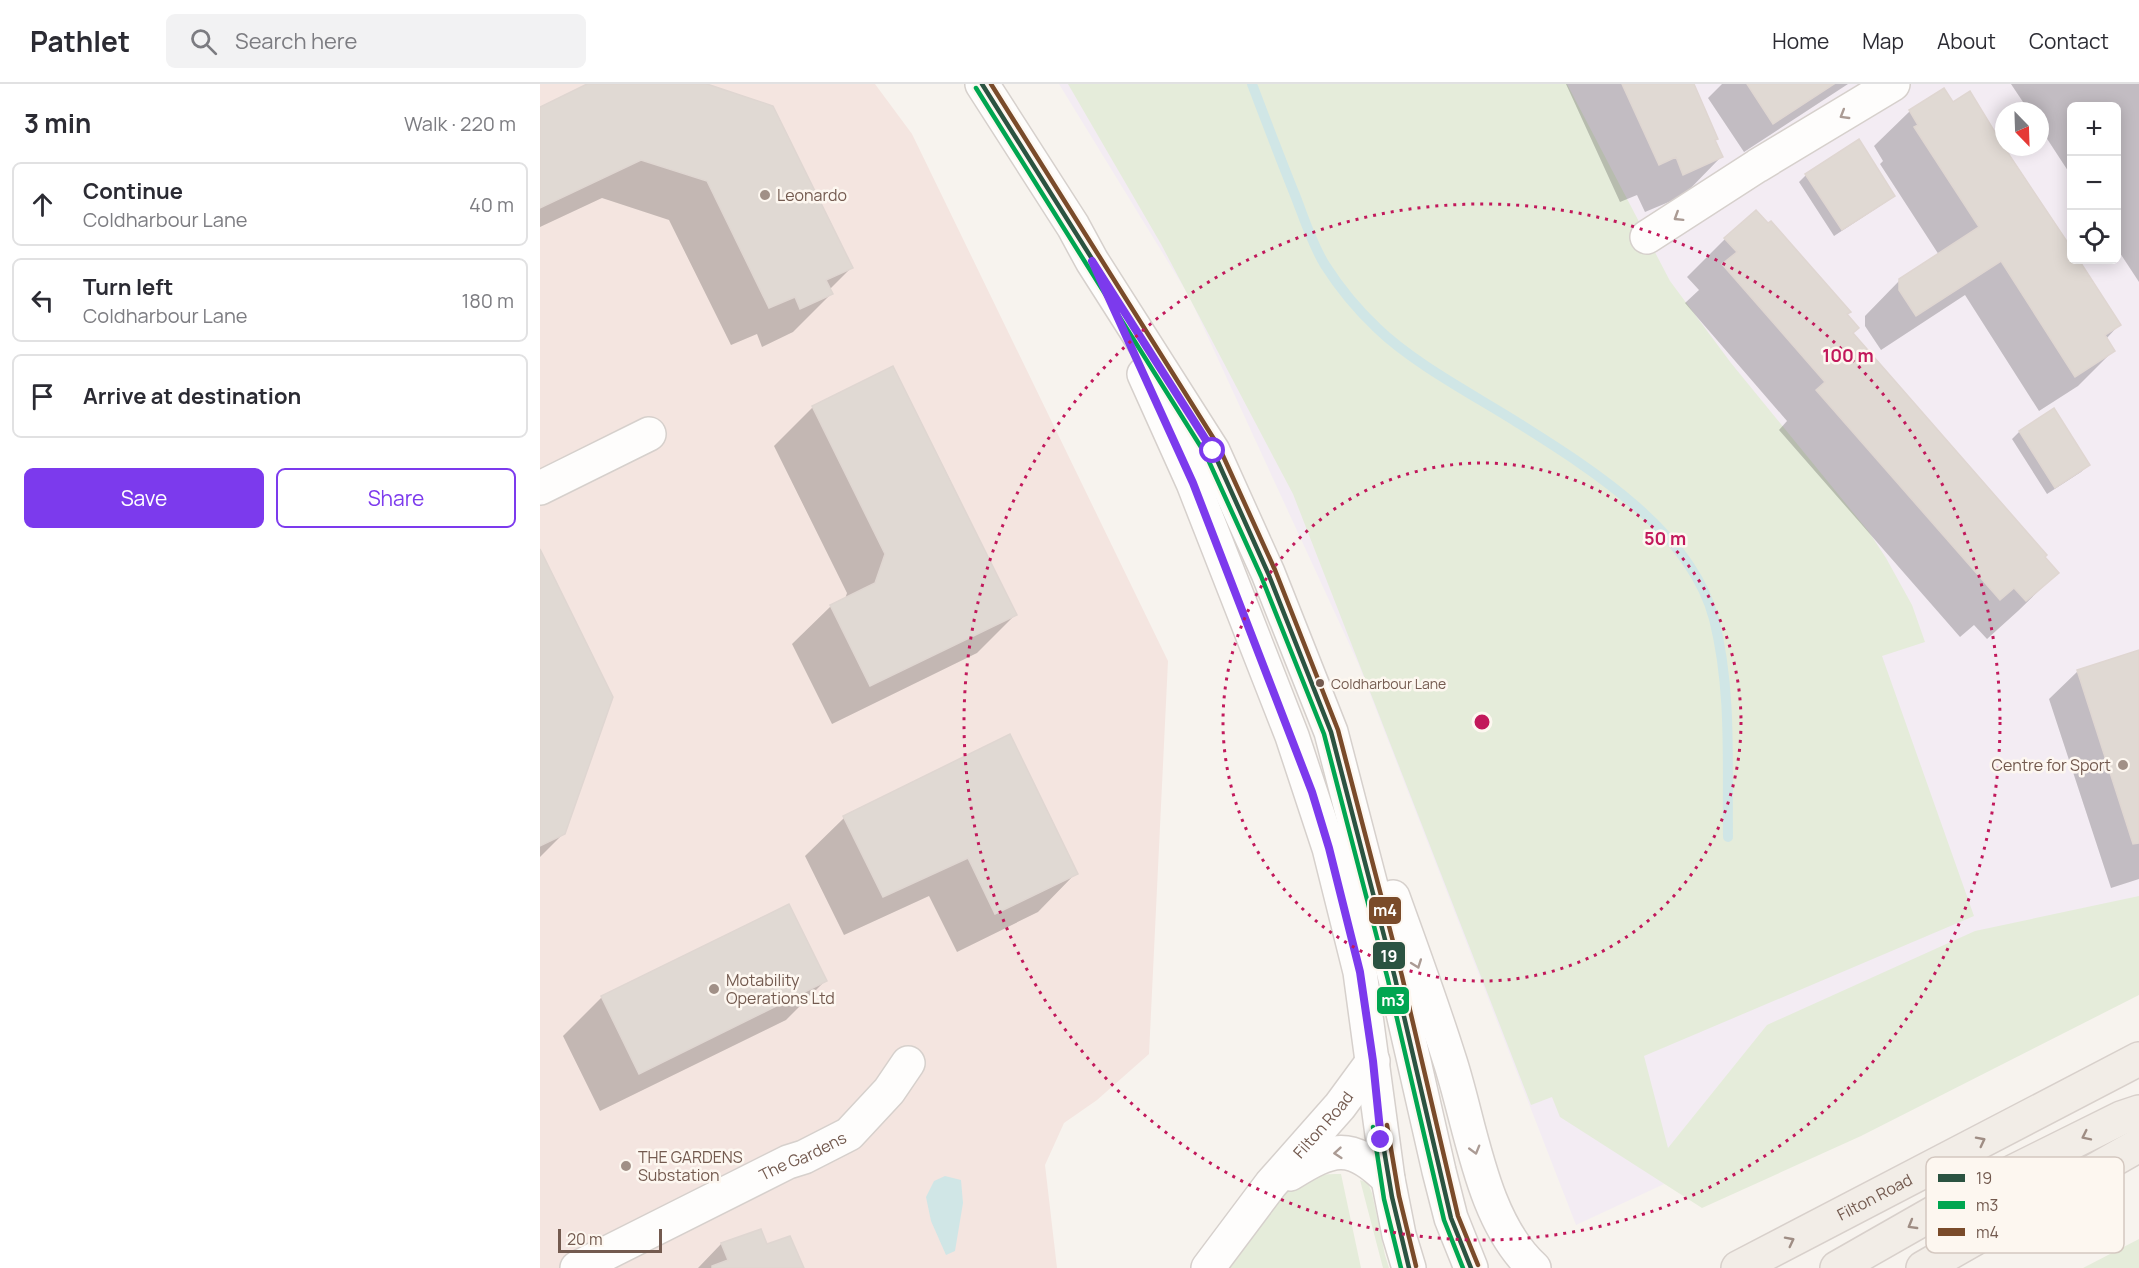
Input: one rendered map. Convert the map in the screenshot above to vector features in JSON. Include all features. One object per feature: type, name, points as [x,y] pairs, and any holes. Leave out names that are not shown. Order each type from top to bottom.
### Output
[{"type":"main road","name":"Filton Road","points":[[1951,1157],[2139,1059]]},
{"type":"main road","points":[[2042,1157],[2121,1118],[2139,1113]]},
{"type":"main road","points":[[2118,1157],[2139,1145]]},
{"type":"main road","name":"Filton Road","points":[[1738,1268],[1926,1170]]},
{"type":"main road","points":[[1837,1268],[1926,1217]]},
{"type":"main road","points":[[1923,1268],[1949,1253]]},
{"type":"street","points":[[982,84],[1213,451],[1272,583],[1331,732],[1423,980],[1450,1060],[1490,1200],[1503,1230],[1521,1256],[1534,1268]]},
{"type":"street","points":[[1647,237],[1757,166],[1893,84]]},
{"type":"street","points":[[1092,261],[1193,483],[1312,792],[1346,908],[1360,972],[1373,1061],[1381,1140],[1409,1268]]},
{"type":"street","points":[[540,488],[649,434]]},
{"type":"street","points":[[1331,732],[1395,978],[1441,1180],[1451,1218],[1471,1268]]},
{"type":"street","name":"Filton Road","points":[[1208,1268],[1271,1184],[1340,1106],[1373,1061]]},
{"type":"street","name":"The Gardens","points":[[577,1268],[788,1162],[804,1158],[849,1134],[889,1091],[908,1063]]},
{"type":"street","name":"Filton Road","points":[[1271,1184],[1317,1157],[1338,1152],[1359,1155],[1388,1179]]},
{"type":"shaded area","points":[[540,84],[875,84],[912,134],[1168,661],[1149,1054],[1097,1100],[1064,1123],[1045,1165],[1057,1268],[540,1268]]},
{"type":"shaded area","points":[[1059,84],[2139,84],[2139,963],[1576,1225],[1358,663],[1189,296]]},
{"type":"shaded area","points":[[945,1176],[961,1180],[963,1203],[955,1251],[946,1255],[931,1221],[926,1197],[934,1181]]},
{"type":"green space","points":[[1068,84],[1567,84],[1670,281],[1731,363],[1869,532],[1886,558],[1912,605],[1925,642],[1882,656],[1974,916],[1644,1056],[1668,1148],[1767,1025],[1975,931],[2139,896],[2139,995],[1861,1136],[1702,1208],[1560,1117],[1552,1097],[1531,1105],[1293,494],[1161,244]]},
{"type":"green space","points":[[1341,1174],[1361,1268],[1225,1268],[1266,1214],[1291,1189],[1304,1180],[1318,1175]]},
{"type":"green space","points":[[1360,1180],[1368,1183],[1372,1193],[1389,1268],[1383,1268]]},
{"type":"green space","points":[[2139,1239],[2139,1268],[2083,1268],[2112,1253],[2124,1253],[2124,1247]]},
{"type":"building","name":"Leonardo","points":[[587,84],[707,84],[773,106],[853,268],[826,280],[833,294],[800,309],[795,297],[769,308],[707,181],[641,160],[540,208],[540,107]]},
{"type":"building","points":[[1622,84],[1694,84],[1718,139],[1715,140],[1723,157],[1683,175],[1676,157],[1659,165]]},
{"type":"building","points":[[1747,84],[1834,84],[1773,124]]},
{"type":"building","points":[[1944,88],[1953,102],[1970,91],[1995,132],[1995,156],[2010,156],[2067,242],[2067,264],[2082,264],[2121,325],[2105,335],[2115,351],[2075,377],[2001,261],[1916,316],[1899,290],[1899,279],[1979,227],[1914,127],[1918,125],[1909,110]]},
{"type":"building","points":[[1859,139],[1895,196],[1842,230],[1805,174]]},
{"type":"building","points":[[1756,210],[1768,223],[1771,221],[1851,312],[1847,314],[1859,328],[1853,333],[2047,555],[2045,557],[2059,573],[2026,601],[2014,588],[2000,600],[1816,390],[1825,382],[1722,264],[1737,252],[1724,238]]},
{"type":"building","points":[[893,366],[1017,615],[870,686],[830,605],[875,583],[885,554],[812,406]]},
{"type":"building","points":[[2054,408],[2090,465],[2055,488],[2019,431]]},
{"type":"building","points":[[540,549],[613,697],[565,834],[540,846]]},
{"type":"building","name":"Centre for Sport","points":[[2139,650],[2139,843],[2133,844],[2077,670]]},
{"type":"building","points":[[1010,734],[1078,874],[995,914],[968,858],[883,897],[843,816]]},
{"type":"building","name":"Motability Operations Ltd","points":[[789,904],[827,981],[639,1074],[601,996]]},
{"type":"building","points":[[761,1229],[767,1244],[790,1236],[804,1268],[712,1268],[728,1260],[721,1243]]},
{"type":"waterway","points":[[1252,84],[1316,248],[1336,282],[1363,314],[1392,341],[1425,366],[1544,439],[1604,480],[1660,529],[1683,557],[1702,587],[1714,619],[1724,673],[1728,837]]},
{"type":"transit line","name":"19","points":[[982,84],[1213,451],[1268,573],[1331,732],[1395,978],[1451,1218],[1471,1268]]},
{"type":"transit line","name":"m4","points":[[991,84],[1219,447],[1275,570],[1338,730],[1402,976],[1458,1216],[1478,1265]]},
{"type":"transit line","name":"m3","points":[[976,88],[1206,455],[1261,576],[1324,734],[1388,980],[1444,1220],[1463,1268]]},
{"type":"transit line","name":"m4","points":[[1387,1125],[1399,1196],[1416,1266]]},
{"type":"transit line","name":"19","points":[[1380,1126],[1392,1197],[1409,1268]]},
{"type":"transit line","name":"m3","points":[[1373,1127],[1384,1199],[1401,1268]]},
{"type":"place","name":"Leonardo","points":[[765,195]]},
{"type":"place","name":"Coldharbour Lane","points":[[1320,683]]},
{"type":"place","name":"Centre for Sport","points":[[2123,765]]},
{"type":"place","name":"Motability Operations Ltd","points":[[714,989]]},
{"type":"place","name":"THE GARDENS Substation","points":[[626,1166]]},
{"type":"route","points":[[1213,451],[1092,261],[1193,483],[1312,792],[1346,908],[1360,972],[1373,1061],[1381,1140]]}]
